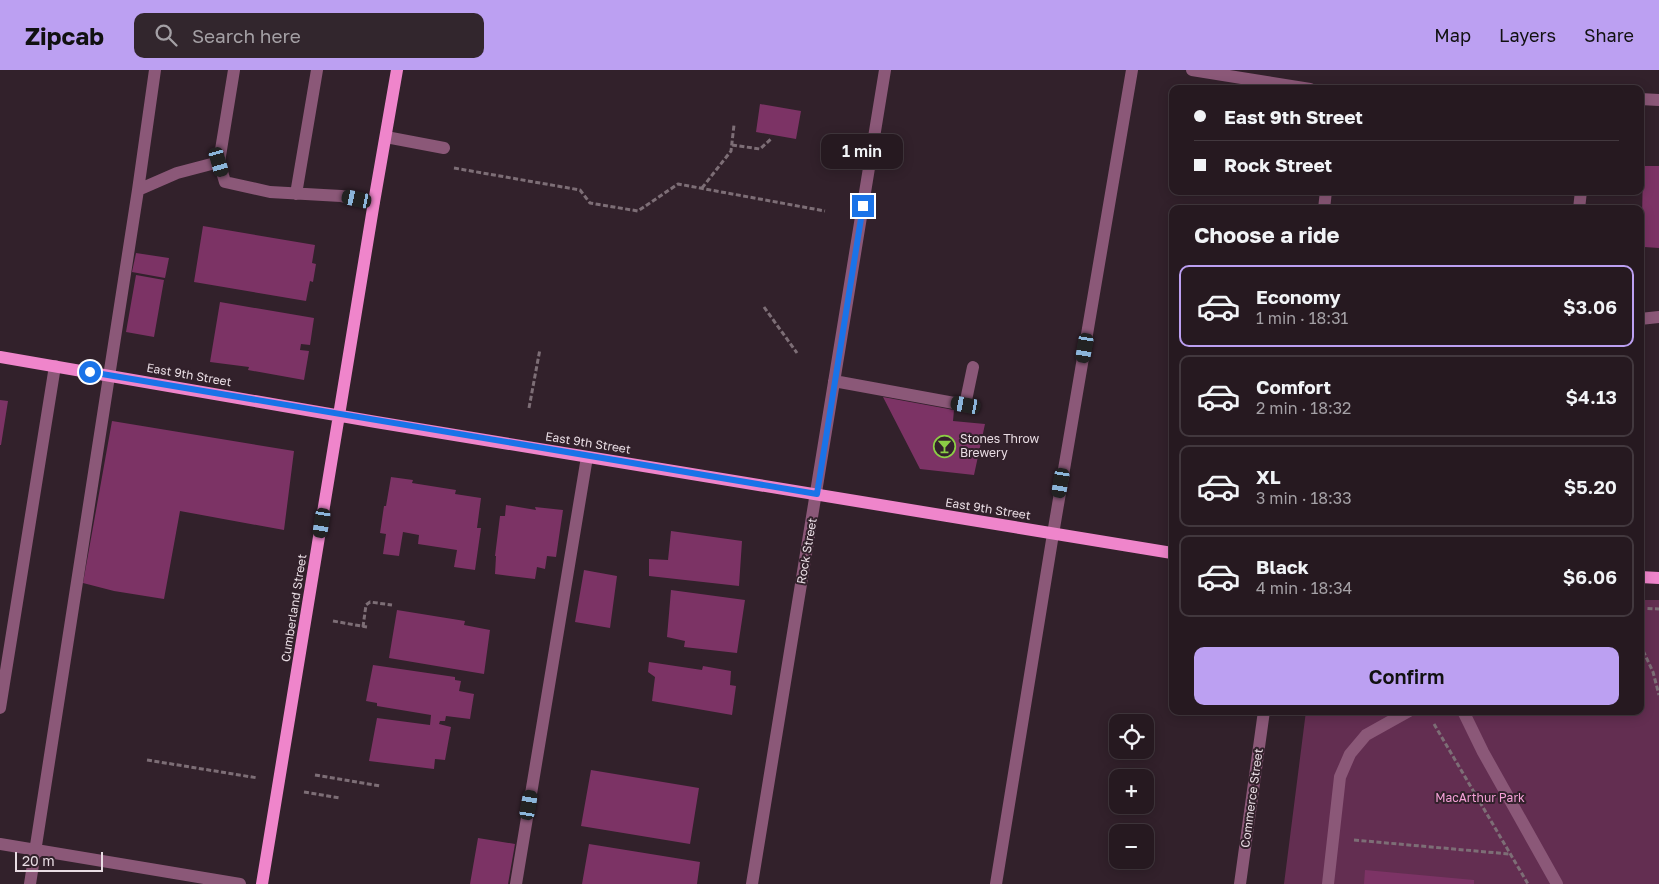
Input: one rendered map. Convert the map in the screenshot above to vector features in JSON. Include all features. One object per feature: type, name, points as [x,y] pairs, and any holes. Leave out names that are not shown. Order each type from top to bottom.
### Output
[{"type":"main road","name":"Cumberland Street","points":[[262,884],[397,70]]},
{"type":"main road","name":"East 9th Street","points":[[0,357],[587,457],[1169,553]]},
{"type":"main road","points":[[1644,578],[1659,578]]},
{"type":"street","points":[[30,884],[155,70]]},
{"type":"street","points":[[234,70],[219,162],[225,182],[270,192],[341,196],[374,202]]},
{"type":"street","points":[[296,194],[317,70]]},
{"type":"street","name":"Rock Street","points":[[752,884],[885,70]]},
{"type":"street","points":[[996,884],[1052,534],[1132,70]]},
{"type":"street","points":[[1192,70],[1285,85]]},
{"type":"street","points":[[1644,99],[1659,100]]},
{"type":"street","points":[[386,137],[444,148]]},
{"type":"street","points":[[138,190],[177,174],[219,162]]},
{"type":"street","points":[[1644,319],[1659,317]]},
{"type":"street","points":[[0,708],[55,366]]},
{"type":"street","points":[[834,381],[966,405],[973,367]]},
{"type":"street","points":[[516,884],[587,457]]},
{"type":"street","name":"Commerce Street","points":[[1240,884],[1263,715]]},
{"type":"street","points":[[1328,884],[1340,777],[1350,754],[1366,735],[1401,715]]},
{"type":"street","points":[[1465,715],[1483,752],[1557,884]]},
{"type":"street","points":[[0,844],[240,884]]},
{"type":"path","points":[[702,188],[731,151],[734,125]]},
{"type":"path","points":[[732,145],[760,149],[771,139]]},
{"type":"path","points":[[449,167],[580,190],[590,203],[638,211],[678,184],[825,211]]},
{"type":"path","points":[[764,307],[798,353]]},
{"type":"path","points":[[529,408],[540,348]]},
{"type":"path","points":[[333,621],[365,627],[366,605],[370,602],[392,605]]},
{"type":"path","points":[[1644,608],[1659,608]]},
{"type":"path","points":[[1644,653],[1653,672],[1659,695]]},
{"type":"path","points":[[1434,724],[1528,884]]},
{"type":"path","points":[[147,760],[259,778]]},
{"type":"path","points":[[315,775],[380,786]]},
{"type":"path","points":[[304,792],[340,798]]},
{"type":"path","points":[[1333,838],[1510,854]]},
{"type":"green space","name":"MacArthur Park","points":[[1644,600],[1659,600],[1659,884],[1284,884],[1305,715],[1644,715]]},
{"type":"building","points":[[760,104],[801,111],[796,139],[756,132]]},
{"type":"building","points":[[1644,166],[1659,166],[1659,248],[1644,247],[1645,220],[1644,205],[1642,205]]},
{"type":"building","points":[[203,226],[315,245],[312,263],[316,264],[313,282],[310,281],[306,301],[194,282]]},
{"type":"building","points":[[136,253],[169,258],[165,278],[132,272]]},
{"type":"building","points":[[136,275],[164,280],[154,337],[126,332]]},
{"type":"building","points":[[220,302],[314,318],[310,345],[301,344],[300,350],[309,351],[304,380],[248,370],[249,367],[210,362]]},
{"type":"building","name":"Stones Throw Brewery","points":[[883,397],[954,410],[953,421],[985,424],[974,475],[920,469]]},
{"type":"building","points":[[0,400],[8,401],[1,445],[0,445]]},
{"type":"building","points":[[112,421],[294,451],[284,530],[180,511],[164,599],[114,591],[83,583]]},
{"type":"building","points":[[391,477],[413,480],[412,483],[456,490],[455,494],[481,498],[477,528],[481,528],[475,570],[454,567],[457,550],[418,544],[419,535],[403,532],[399,556],[383,554],[386,534],[380,533]]},
{"type":"building","points":[[506,505],[536,510],[535,507],[563,510],[556,557],[547,556],[545,569],[537,567],[535,579],[495,574],[495,556],[500,516],[505,516]]},
{"type":"building","points":[[671,531],[742,541],[739,586],[649,576],[649,559],[668,560]]},
{"type":"building","points":[[584,570],[617,576],[610,628],[575,622]]},
{"type":"building","points":[[671,590],[745,600],[737,653],[684,647],[685,641],[667,637]]},
{"type":"building","points":[[397,610],[465,621],[464,625],[490,630],[484,674],[389,658]]},
{"type":"building","points":[[649,662],[702,670],[703,666],[731,671],[730,685],[736,686],[732,715],[652,701],[655,677],[648,672]]},
{"type":"building","points":[[373,665],[455,677],[455,680],[461,681],[459,691],[474,694],[470,719],[446,716],[445,721],[440,721],[439,724],[451,727],[445,760],[435,759],[434,769],[369,761],[377,718],[430,725],[431,715],[377,706],[377,703],[366,701]]},
{"type":"building","points":[[591,770],[699,788],[690,844],[581,826]]},
{"type":"building","points":[[478,838],[515,844],[508,884],[470,884]]},
{"type":"building","points":[[589,844],[700,862],[697,884],[582,884]]},
{"type":"building","points":[[1365,870],[1474,880],[1474,884],[1364,884]]},
{"type":"place","name":"Stones Throw Brewery","points":[[944,446]]},
{"type":"route","points":[[90,372],[395,425],[817,494],[863,206]]}]
